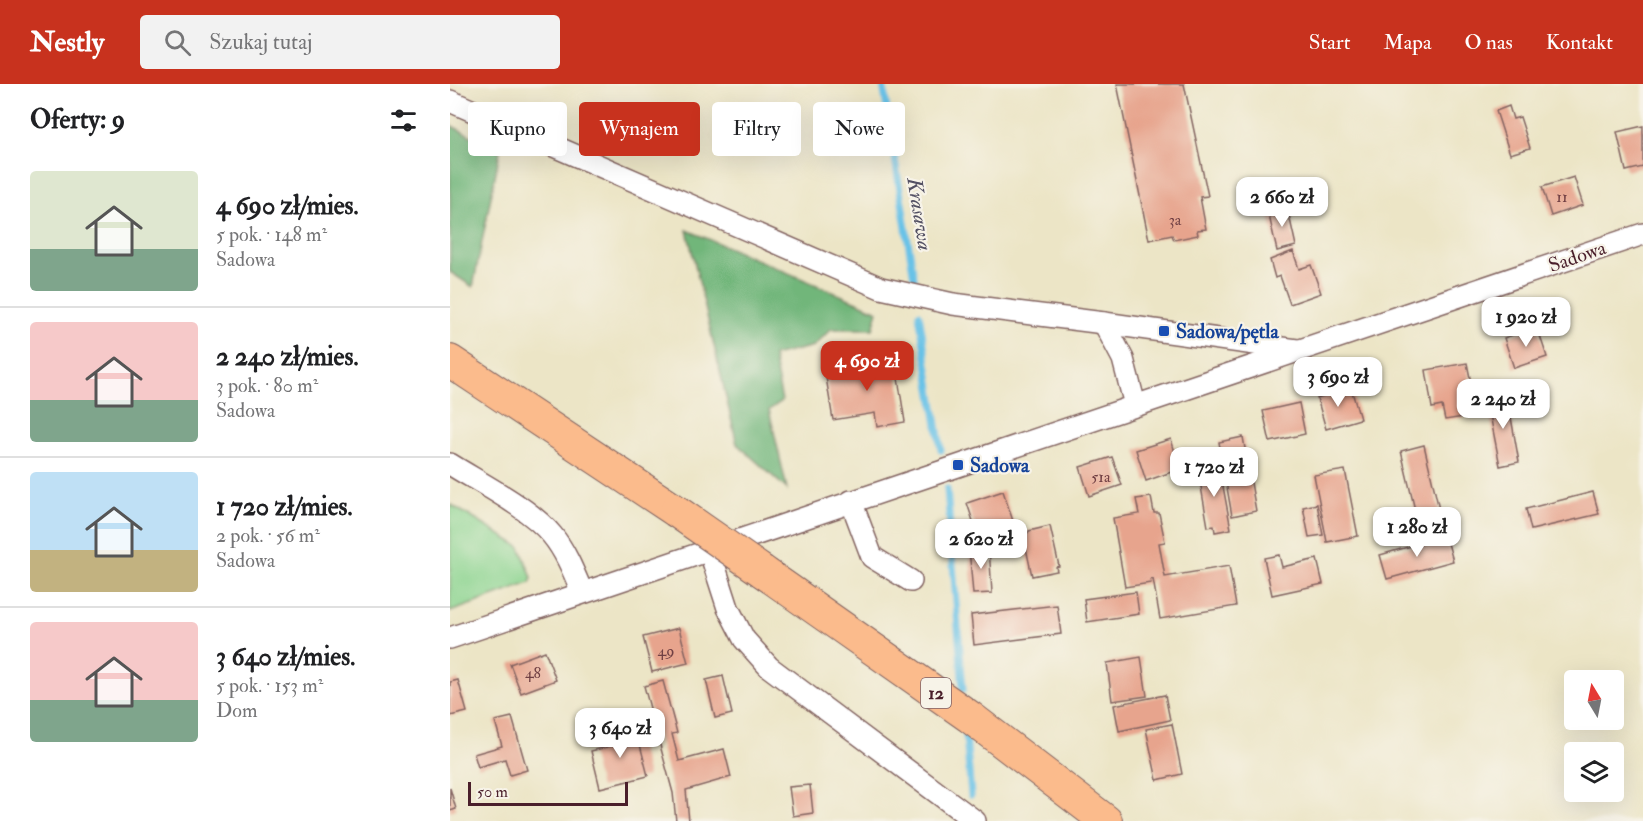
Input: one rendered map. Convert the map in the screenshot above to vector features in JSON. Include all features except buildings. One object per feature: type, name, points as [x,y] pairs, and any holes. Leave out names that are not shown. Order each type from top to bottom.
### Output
[{"type":"highway","name":"12","points":[[450,361],[762,571],[970,717],[1106,821]]},
{"type":"street","name":"Sadowa","points":[[450,101],[881,288],[953,304],[1104,322],[1302,351],[1643,234]]},
{"type":"street","points":[[1104,322],[1123,359],[1135,405]]},
{"type":"street","points":[[450,638],[1135,405],[1302,351]]},
{"type":"street","points":[[450,464],[526,512],[552,534],[568,560],[582,592]]},
{"type":"street","points":[[851,501],[872,557],[911,580]]},
{"type":"street","points":[[709,549],[744,639],[769,667],[975,821]]},
{"type":"green space","points":[[450,125],[468,134],[468,156],[499,156],[473,287],[450,272]]},
{"type":"green space","points":[[687,230],[878,311],[873,329],[831,329],[814,346],[773,356],[782,401],[769,410],[787,489],[737,444]]},
{"type":"green space","points":[[450,504],[520,547],[532,578],[530,583],[450,612]]},
{"type":"waterway","name":"Krasawa","points":[[883,84],[914,278]]},
{"type":"waterway","name":"Krasawa","points":[[919,314],[941,450]]},
{"type":"waterway","name":"Krasawa","points":[[947,489],[963,689]]},
{"type":"waterway","name":"Krasawa","points":[[966,736],[971,795]]},
{"type":"place","name":"Sadowa/pętla","points":[[1164,331]]},
{"type":"place","name":"Sadowa","points":[[958,465]]}]
